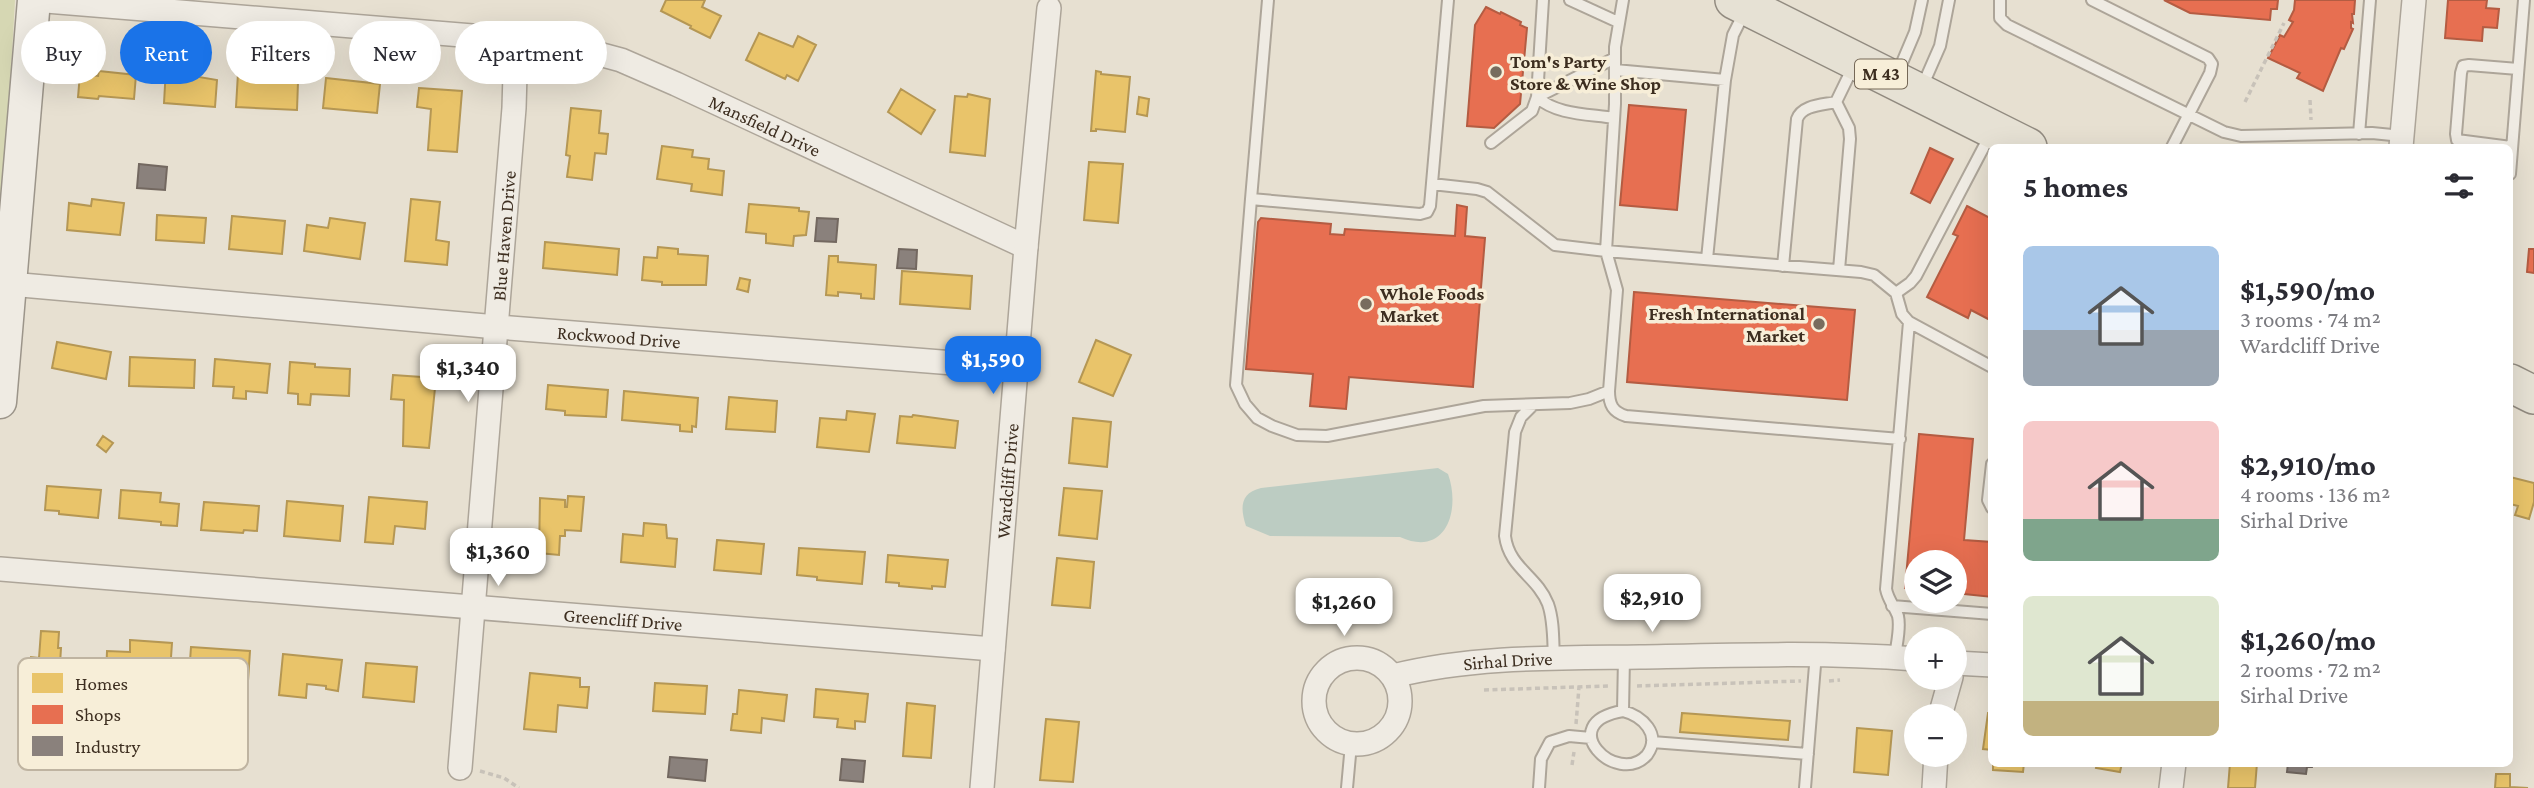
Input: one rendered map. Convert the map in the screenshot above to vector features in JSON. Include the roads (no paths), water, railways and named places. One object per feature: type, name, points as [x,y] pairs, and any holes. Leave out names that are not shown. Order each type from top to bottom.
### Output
[{"type":"main road","name":"M 43","points":[[1741,3],[2022,144]]},
{"type":"main road","points":[[2513,384],[2534,395]]},
{"type":"street","points":[[0,402],[5,284],[34,0]]},
{"type":"street","name":"Mansfield Drive","points":[[34,0],[455,35]]},
{"type":"street","points":[[2402,142],[2414,0]]},
{"type":"street","name":"Wardcliff Drive","points":[[982,788],[1049,8]]},
{"type":"street","name":"Mansfield Drive","points":[[607,56],[621,60],[1027,247]]},
{"type":"street","name":"Blue Haven Drive","points":[[460,768],[515,84]]},
{"type":"street","name":"Rockwood Drive","points":[[5,284],[497,327],[1017,368]]},
{"type":"street","name":"Greencliff Drive","points":[[0,569],[993,649]]},
{"type":"street","name":"Sirhal Drive","points":[[1392,676],[1484,660],[1816,653],[1904,659]]},
{"type":"street","points":[[1355,657],[1376,663],[1392,676],[1399,689],[1400,703],[1398,717],[1390,729],[1379,738],[1352,744],[1338,740],[1326,731],[1318,720],[1314,692],[1320,678],[1335,664],[1355,657]]},
{"type":"street","points":[[1967,667],[1988,665]]},
{"type":"street","points":[[1934,788],[1935,767]]},
{"type":"street","points":[[2171,788],[2174,767]]},
{"type":"lane","points":[[1268,0],[1236,385],[1245,404],[1256,418],[1297,435],[1327,436],[1485,406],[1532,406],[1589,399],[1609,391]]},
{"type":"lane","points":[[1251,199],[1420,214],[1427,212],[1430,206],[1448,0]]},
{"type":"lane","points":[[1491,143],[1532,111],[1537,97],[1543,0]]},
{"type":"lane","points":[[1570,0],[1618,22]]},
{"type":"lane","points":[[1623,0],[1618,22],[1615,64],[1606,251],[1617,290],[1609,391],[1612,408],[1626,416],[1900,439]]},
{"type":"lane","points":[[1907,86],[1922,0]]},
{"type":"lane","points":[[1907,86],[1940,46],[1949,0]]},
{"type":"lane","points":[[2000,0],[2000,18],[2007,25],[2224,132],[2241,136],[2359,134],[2402,142]]},
{"type":"lane","points":[[2092,0],[2208,58],[2212,64],[2174,144]]},
{"type":"lane","points":[[2359,134],[2370,0]]},
{"type":"lane","points":[[2511,144],[2524,0]]},
{"type":"lane","points":[[1707,259],[1725,80],[1741,3]]},
{"type":"lane","points":[[1836,102],[1856,61]]},
{"type":"lane","points":[[1537,97],[1615,64],[1725,80]]},
{"type":"lane","points":[[2488,144],[2457,140],[2460,73],[2463,66],[2469,65],[2518,69]]},
{"type":"lane","points":[[1537,97],[1546,105],[1558,109],[1614,118]]},
{"type":"lane","points":[[1783,266],[1797,119],[1799,113],[1805,109],[1836,102]]},
{"type":"lane","points":[[1836,102],[1849,128],[1850,139],[1839,270]]},
{"type":"lane","points":[[1896,293],[1910,284],[1916,276],[1993,129]]},
{"type":"lane","points":[[1432,184],[1477,188],[1487,192],[1555,245],[1874,275],[1896,293],[1902,314],[1909,322],[1988,365]]},
{"type":"lane","points":[[1904,649],[1898,620],[1886,589],[1909,322]]},
{"type":"lane","points":[[1532,406],[1521,417],[1515,432],[1505,536],[1507,550],[1514,562],[1541,590],[1549,605],[1554,659]]},
{"type":"lane","points":[[1892,606],[1988,614]]},
{"type":"lane","points":[[1805,788],[1816,653]]},
{"type":"lane","points":[[1623,711],[1624,657]]},
{"type":"lane","points":[[1623,711],[1636,715],[1645,722],[1652,742],[1649,753],[1642,760],[1632,765],[1620,766],[1609,764],[1600,758],[1593,748],[1591,738],[1594,727],[1601,719],[1610,713],[1623,711]]},
{"type":"lane","points":[[1539,788],[1541,760],[1550,742],[1569,736],[1591,738]]},
{"type":"lane","points":[[1652,742],[1808,754]]},
{"type":"lane","points":[[1347,788],[1352,744]]},
{"type":"place","name":"Tom's Party Store & Wine Shop","points":[[1496,72]]},
{"type":"place","name":"Whole Foods Market","points":[[1366,304]]},
{"type":"place","name":"Fresh International Market","points":[[1819,324]]}]
